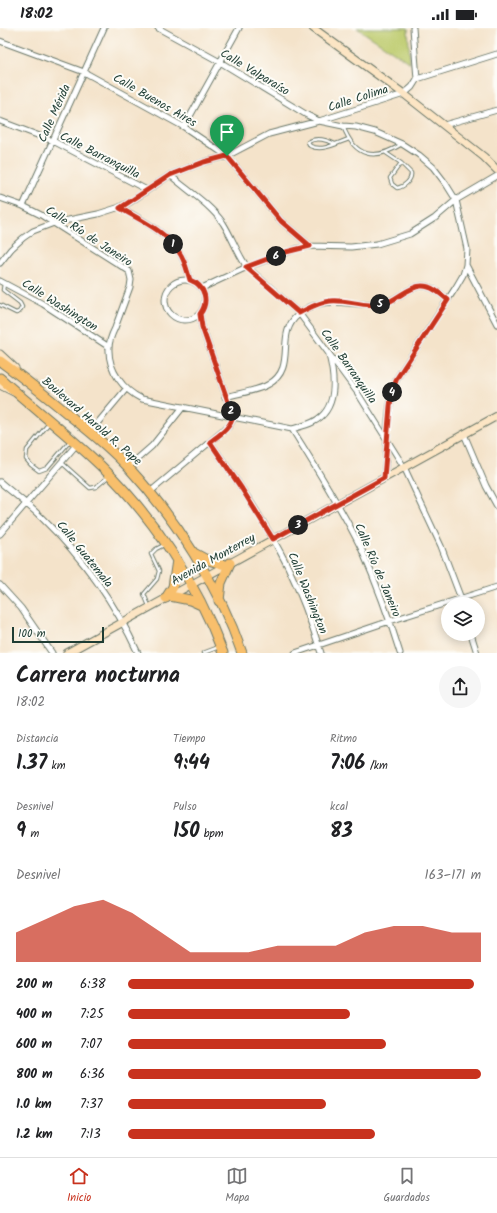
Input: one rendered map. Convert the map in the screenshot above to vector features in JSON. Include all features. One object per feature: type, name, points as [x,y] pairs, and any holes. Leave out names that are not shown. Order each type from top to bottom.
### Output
[{"type":"highway","name":"Boulevard Harold R. Pape","points":[[0,360],[90,432],[128,467],[150,492],[194,553],[219,601],[242,653]]},
{"type":"highway","points":[[0,378],[17,394],[51,421],[110,476],[147,519],[177,560],[191,584],[222,650]]},
{"type":"highway","points":[[194,553],[205,559],[227,564],[221,583],[219,601]]},
{"type":"highway","points":[[177,560],[173,587],[168,597],[184,599],[201,605]]},
{"type":"street","name":"Calle Mérida","points":[[23,206],[104,28]]},
{"type":"street","name":"Calle Valparaíso","points":[[158,28],[220,62],[307,115],[319,121],[356,127],[375,132],[402,144],[419,155],[433,167],[456,200],[467,249],[466,266],[497,324]]},
{"type":"street","points":[[184,127],[239,28]]},
{"type":"street","points":[[313,28],[404,94],[484,157],[497,170]]},
{"type":"street","points":[[404,94],[412,87],[417,79],[414,28]]},
{"type":"street","name":"Calle Buenos Aires","points":[[0,41],[84,72],[184,127],[227,156],[281,221],[310,246]]},
{"type":"street","points":[[417,79],[497,54]]},
{"type":"street","name":"Calle Colima","points":[[0,264],[11,249],[33,231],[54,223],[120,208],[170,175],[198,164],[227,156],[270,134],[319,121],[404,94]]},
{"type":"street","points":[[444,125],[497,110]]},
{"type":"street","name":"Calle Barranquilla","points":[[0,121],[53,142],[147,190]]},
{"type":"street","name":"Calle Barranquilla","points":[[170,175],[202,201],[222,222],[246,267],[299,313],[357,392],[404,467],[441,546],[460,597]]},
{"type":"street","points":[[202,288],[246,267],[286,252],[310,246],[357,246],[377,244],[398,239],[410,234],[435,218],[456,200],[497,176]]},
{"type":"street","name":"Calle Río de Janeiro","points":[[0,198],[23,206],[54,223],[129,271],[131,275],[130,287],[109,347],[110,363],[115,373],[133,395],[142,399],[292,429],[337,504],[360,547],[380,593],[400,653]]},
{"type":"street","points":[[120,208],[164,235],[173,243],[180,252],[190,280]]},
{"type":"street","points":[[384,478],[392,392],[397,378],[448,300],[463,275],[466,266]]},
{"type":"street","points":[[190,280],[202,288],[206,302],[204,309],[194,318],[182,320],[170,314],[166,309],[165,296],[172,285],[177,281],[190,280]]},
{"type":"street","name":"Calle Washington","points":[[2,282],[43,304],[109,347]]},
{"type":"street","points":[[226,397],[268,385],[277,379],[285,364],[288,326],[299,313],[314,306],[331,301],[373,305],[386,303],[414,287],[423,285],[436,291],[448,300]]},
{"type":"street","points":[[150,492],[229,426],[232,421],[233,416],[202,327],[200,314]]},
{"type":"street","points":[[292,429],[314,422],[322,416],[328,408],[332,398],[333,370],[328,352]]},
{"type":"street","points":[[0,354],[31,384]]},
{"type":"street","points":[[0,385],[17,394]]},
{"type":"street","points":[[90,432],[126,388]]},
{"type":"street","points":[[128,467],[152,446],[183,407]]},
{"type":"street","name":"Avenida Monterrey","points":[[67,653],[497,416]]},
{"type":"street","points":[[464,434],[486,486],[497,506]]},
{"type":"street","points":[[0,534],[2,527],[26,504],[62,462],[74,442]]},
{"type":"street","name":"Calle Washington","points":[[210,442],[242,489],[289,568],[321,653]]},
{"type":"street","name":"Calle Guatemala","points":[[0,482],[43,518],[88,570],[122,622],[138,653]]},
{"type":"street","points":[[0,585],[21,608],[52,653]]},
{"type":"street","points":[[472,597],[497,587]]},
{"type":"street","points":[[295,653],[390,621],[441,607]]},
{"type":"street","points":[[473,641],[477,653]]},
{"type":"lane","points":[[343,126],[352,144],[371,155],[386,153],[402,144]]},
{"type":"lane","points":[[335,144],[319,140],[310,140],[308,142],[310,146],[319,148],[335,144],[350,139]]},
{"type":"lane","points":[[386,153],[401,163],[412,175],[403,186],[398,188],[392,184],[390,178],[401,163]]},
{"type":"lane","points":[[0,306],[16,313],[19,312],[22,307],[20,303],[4,290],[2,282]]},
{"type":"lane","points":[[51,421],[27,450],[26,458],[32,465],[39,470],[47,468],[74,442]]},
{"type":"lane","points":[[62,462],[90,488],[96,487],[110,476]]},
{"type":"lane","points":[[150,607],[144,594],[157,579],[159,571],[151,554],[156,549],[166,544]]},
{"type":"lane","points":[[203,653],[222,650]]},
{"type":"green space","points":[[357,28],[408,28],[410,63]]},
{"type":"route","points":[[227,156],[281,221],[310,246],[286,252],[246,267],[299,313],[314,306],[331,301],[373,305],[386,303],[414,287],[423,285],[436,291],[448,300],[397,378],[392,392],[390,406],[384,478],[273,539],[242,489],[210,442],[229,426],[233,416],[202,327],[200,314],[204,309],[206,302],[202,288],[190,280],[180,252],[173,243],[164,235],[120,208],[170,175],[204,162],[227,156]]}]
